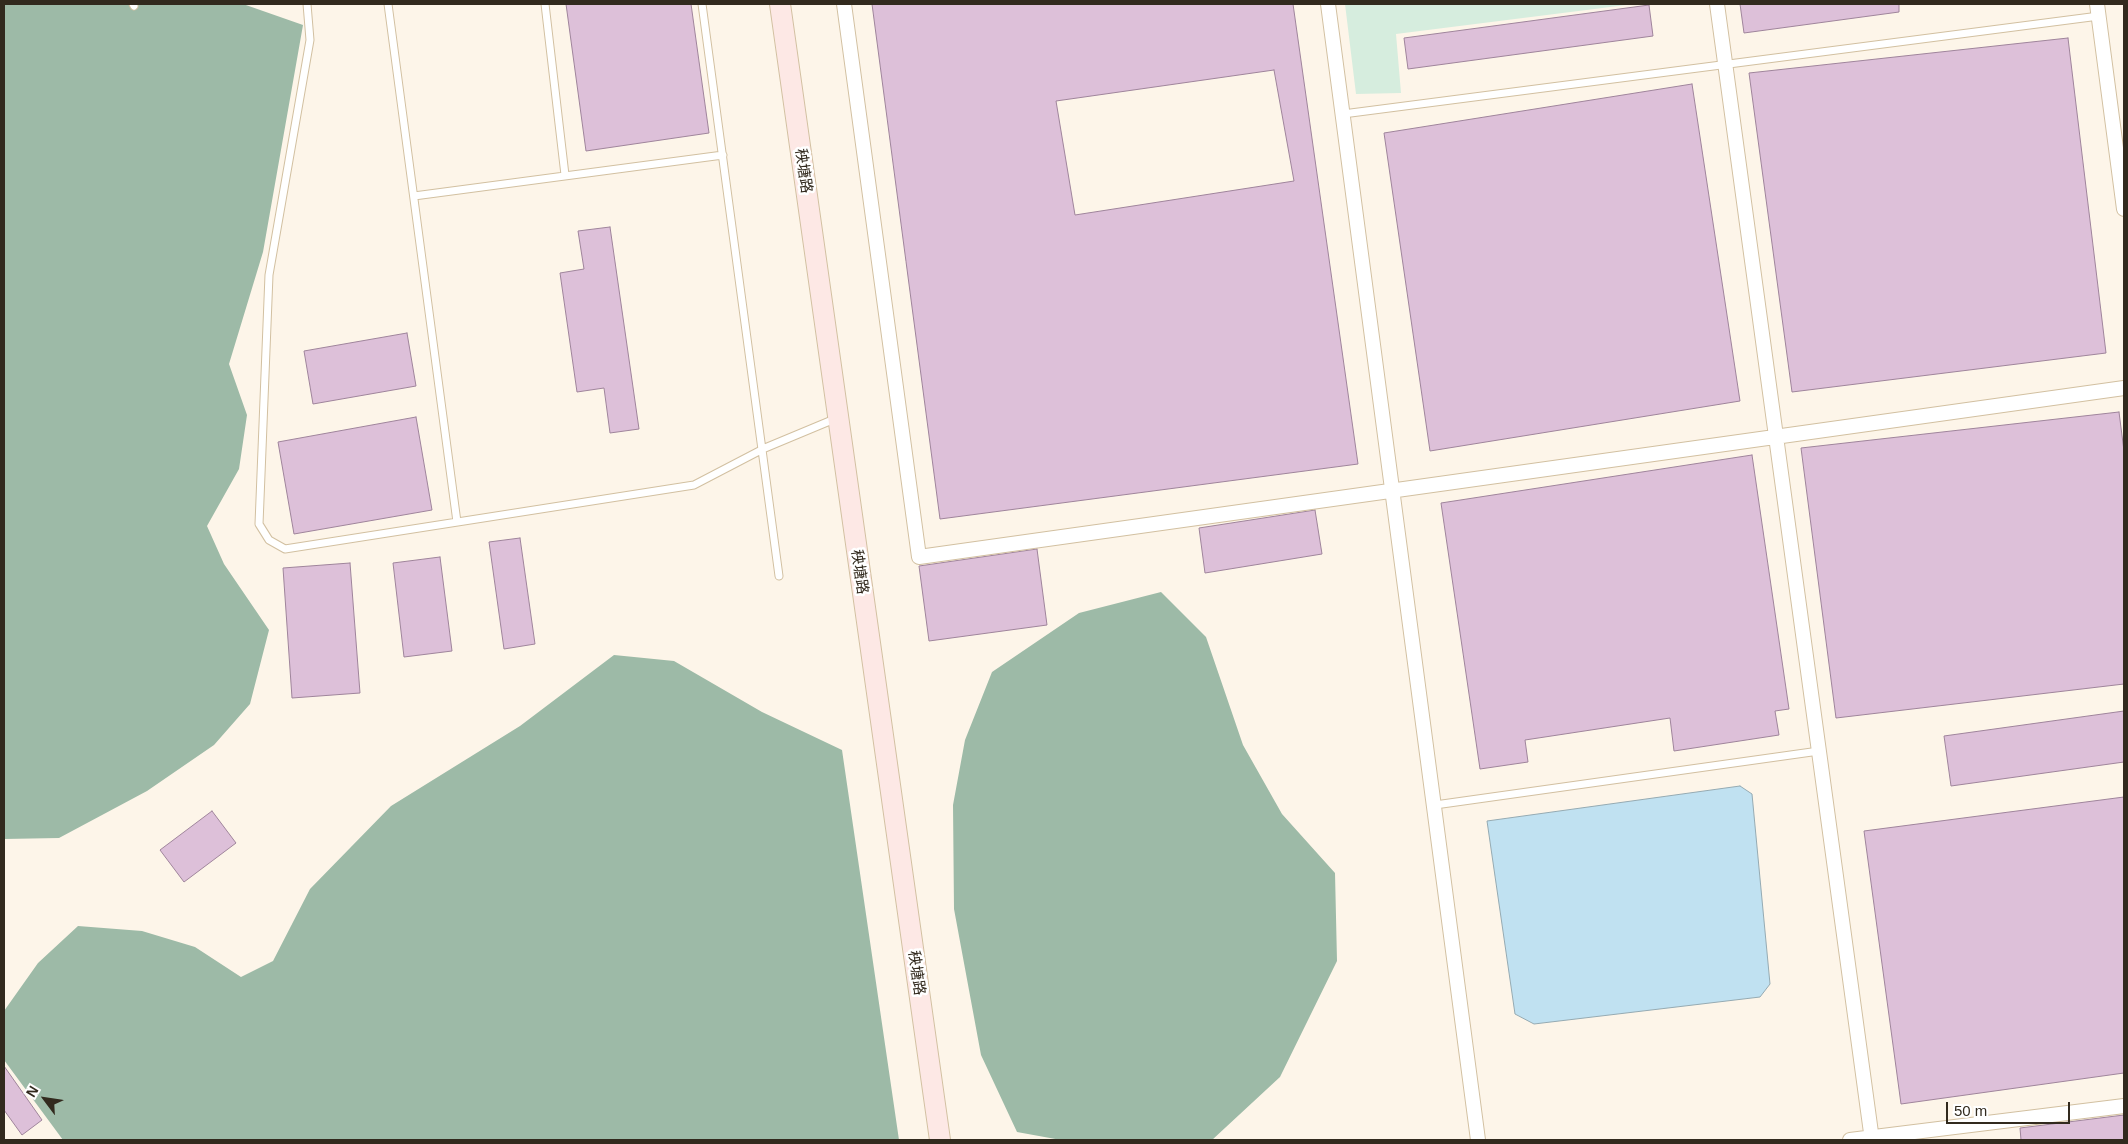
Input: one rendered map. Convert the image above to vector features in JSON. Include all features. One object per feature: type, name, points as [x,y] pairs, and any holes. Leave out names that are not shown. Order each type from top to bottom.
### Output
[{"type":"main road","name":"秧塘路","points":[[780,4],[940,1140]]},
{"type":"street","points":[[844,4],[919,557],[2124,388]]},
{"type":"street","points":[[1328,4],[1394,491],[1478,1140]]},
{"type":"street","points":[[1717,4],[1871,1139]]},
{"type":"street","points":[[2098,10],[2124,208]]},
{"type":"street","points":[[1850,1140],[1871,1139],[2124,1106]]},
{"type":"lane","points":[[307,4],[310,40],[269,275],[259,524],[269,540],[285,549],[694,485],[762,450],[838,417]]},
{"type":"lane","points":[[388,4],[457,522]]},
{"type":"lane","points":[[545,4],[565,174]]},
{"type":"lane","points":[[702,4],[779,576]]},
{"type":"lane","points":[[1343,114],[1725,64],[2098,10]]},
{"type":"lane","points":[[414,196],[565,174],[723,155]]},
{"type":"lane","points":[[1435,805],[1818,750]]},
{"type":"green space","points":[[4,4],[243,4],[303,25],[263,252],[229,364],[247,415],[239,469],[207,526],[224,564],[269,630],[250,704],[214,745],[147,791],[59,838],[4,839]]},
{"type":"green space","points":[[1345,4],[1634,4],[1396,34],[1401,93],[1356,94]]},
{"type":"green space","points":[[1161,592],[1206,637],[1243,745],[1282,814],[1335,873],[1337,961],[1280,1077],[1212,1140],[1061,1140],[1017,1132],[981,1055],[954,909],[953,805],[965,740],[992,672],[1079,613]]},
{"type":"green space","points":[[614,655],[674,661],[762,712],[842,750],[899,1140],[63,1140],[4,1060],[4,1011],[38,963],[78,926],[142,931],[195,947],[241,977],[273,961],[310,889],[391,806],[520,726]]},
{"type":"water","points":[[1740,786],[1752,794],[1770,984],[1760,997],[1534,1024],[1515,1014],[1487,821]]},
{"type":"building","points":[[566,4],[691,4],[709,133],[586,151]]},
{"type":"building","points":[[872,4],[1293,4],[1358,464],[940,519]],"holes":[[[1274,70],[1294,181],[1075,215],[1056,101]]]},
{"type":"building","points":[[1740,4],[1899,4],[1899,12],[1744,33]]},
{"type":"building","points":[[1649,5],[1653,36],[1408,69],[1404,38]]},
{"type":"building","points":[[2068,38],[2106,353],[1792,392],[1749,73]]},
{"type":"building","points":[[1692,84],[1740,401],[1430,451],[1384,133]]},
{"type":"building","points":[[610,227],[639,429],[610,433],[604,388],[577,392],[560,273],[584,269],[578,231]]},
{"type":"building","points":[[407,333],[416,386],[313,404],[304,351]]},
{"type":"building","points":[[2119,412],[2124,451],[2124,684],[1836,718],[1801,448]]},
{"type":"building","points":[[416,417],[432,510],[294,534],[278,442]]},
{"type":"building","points":[[1752,455],[1789,709],[1775,711],[1779,735],[1674,751],[1670,718],[1525,740],[1528,762],[1480,769],[1441,503]]},
{"type":"building","points":[[1315,510],[1322,554],[1205,573],[1199,528]]},
{"type":"building","points":[[520,538],[535,644],[504,649],[489,542]]},
{"type":"building","points":[[1037,549],[1047,625],[929,641],[919,566]]},
{"type":"building","points":[[440,557],[452,651],[404,657],[393,563]]},
{"type":"building","points":[[350,563],[360,693],[292,698],[283,568]]},
{"type":"building","points":[[2124,711],[2124,762],[1951,786],[1944,736]]},
{"type":"building","points":[[2124,797],[2124,1073],[1901,1104],[1864,831]]},
{"type":"building","points":[[212,811],[236,843],[184,882],[160,850]]},
{"type":"building","points":[[4,1066],[42,1120],[22,1135],[4,1110]]},
{"type":"building","points":[[2124,1115],[2124,1140],[2021,1140],[2020,1128]]}]
